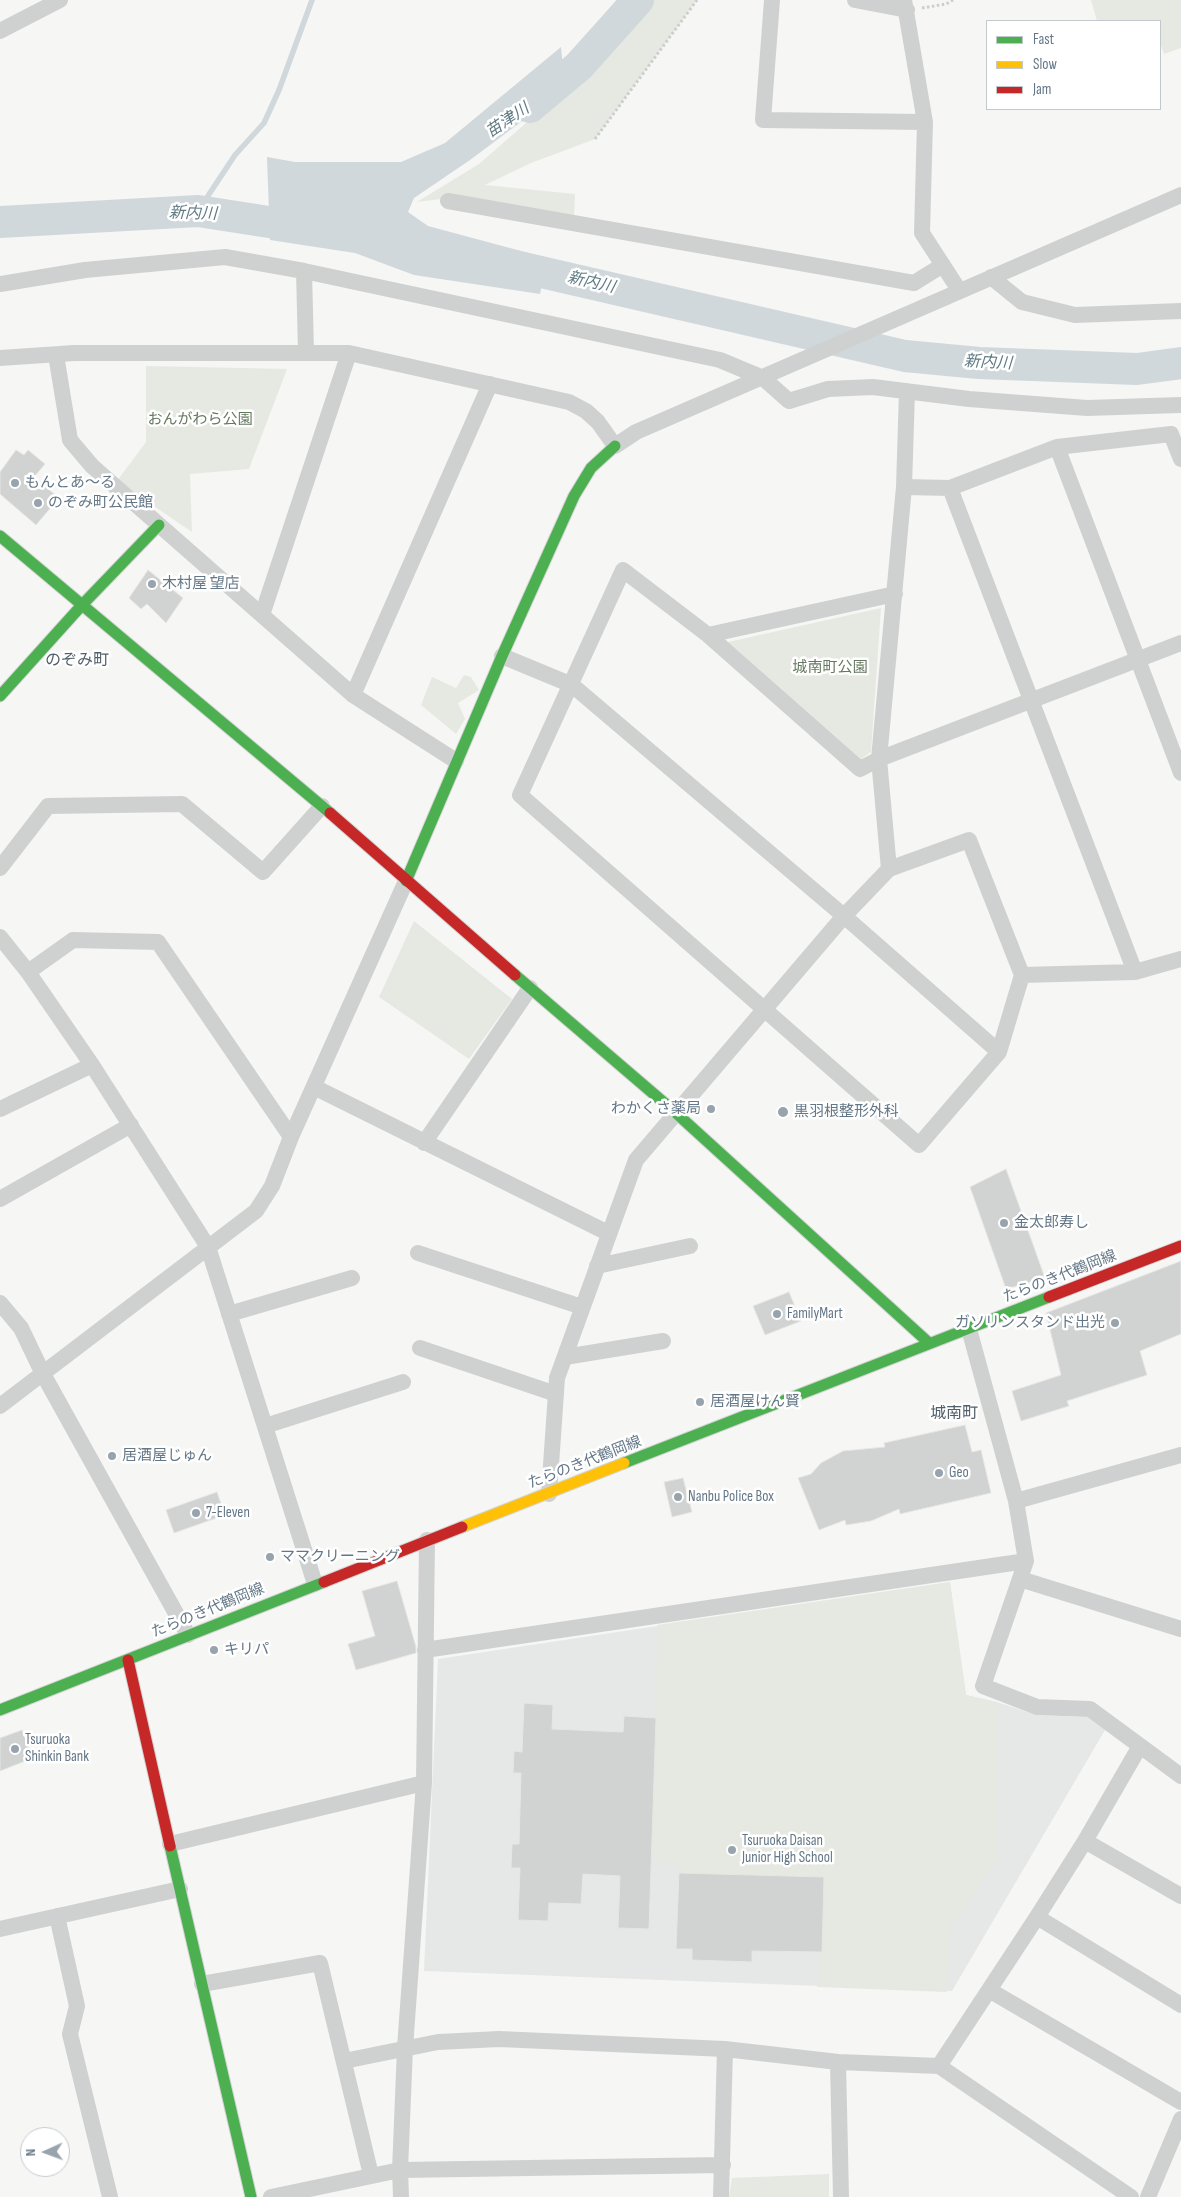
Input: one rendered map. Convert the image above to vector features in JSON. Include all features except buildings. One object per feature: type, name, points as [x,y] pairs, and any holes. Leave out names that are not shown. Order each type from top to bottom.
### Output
[{"type":"street","points":[[0,31],[60,0]]},
{"type":"street","points":[[772,0],[763,120],[925,122]]},
{"type":"street","points":[[855,0],[906,5],[925,122],[922,233],[959,290]]},
{"type":"street","points":[[0,1406],[256,1211],[272,1186],[291,1138],[406,880],[502,656],[574,496],[591,468],[615,446],[636,432],[1181,195]]},
{"type":"street","points":[[448,201],[914,283],[943,265]]},
{"type":"street","points":[[0,284],[85,270],[225,257],[304,271],[720,360],[763,378],[789,401],[828,389],[874,387],[969,400],[1087,408],[1181,405]]},
{"type":"street","points":[[304,271],[306,353]]},
{"type":"street","points":[[991,277],[1022,302],[1075,315],[1181,311]]},
{"type":"street","points":[[0,358],[74,353],[349,353],[569,402],[586,411],[598,422],[615,446]]},
{"type":"street","points":[[262,614],[349,353]]},
{"type":"street","points":[[56,355],[70,440],[92,466],[353,695],[456,761]]},
{"type":"street","points":[[353,695],[490,384]]},
{"type":"street","points":[[888,869],[879,759],[904,487],[907,392]]},
{"type":"street","points":[[904,487],[950,488],[1057,447],[1171,434],[1181,459]]},
{"type":"street","points":[[1057,447],[1181,773]]},
{"type":"street","points":[[950,488],[1135,972]]},
{"type":"street","points":[[0,696],[82,605],[159,525]]},
{"type":"street","points":[[0,536],[322,806],[676,1113],[928,1343]]},
{"type":"street","points":[[549,1494],[557,1378],[636,1160],[765,1010],[844,916],[888,869],[969,840],[1022,975],[999,1052],[919,1145],[765,1010],[520,795],[623,570],[708,635],[860,769],[879,759],[1181,643]]},
{"type":"street","points":[[708,635],[895,594]]},
{"type":"street","points":[[502,656],[572,685],[844,916],[999,1052]]},
{"type":"street","points":[[0,868],[48,806],[182,804],[263,872],[322,806]]},
{"type":"street","points":[[0,937],[28,972],[92,1065],[208,1247],[315,1584]]},
{"type":"street","points":[[28,972],[73,940],[158,942],[291,1138]]},
{"type":"street","points":[[1022,975],[1135,972],[1181,959]]},
{"type":"street","points":[[424,1143],[530,988]]},
{"type":"street","points":[[0,1109],[92,1065]]},
{"type":"street","points":[[314,1087],[608,1233]]},
{"type":"street","points":[[0,1199],[131,1125]]},
{"type":"street","points":[[597,1266],[690,1246]]},
{"type":"street","name":"たらのき代鶴岡線","points":[[0,1710],[928,1343],[969,1329],[1181,1246]]},
{"type":"street","points":[[418,1253],[582,1307]]},
{"type":"street","points":[[229,1314],[352,1278]]},
{"type":"street","points":[[0,1303],[21,1328],[43,1374],[188,1635]]},
{"type":"street","points":[[969,1329],[1016,1501],[1026,1561],[983,1686],[1037,1707],[1090,1709],[1181,1776]]},
{"type":"street","points":[[565,1357],[663,1341]]},
{"type":"street","points":[[420,1348],[556,1394]]},
{"type":"street","points":[[265,1426],[403,1382]]},
{"type":"street","points":[[1016,1501],[1181,1455]]},
{"type":"street","points":[[401,2197],[400,2170],[405,2048],[424,1783],[427,1540]]},
{"type":"street","points":[[425,1650],[1026,1561]]},
{"type":"street","points":[[1020,1580],[1181,1629]]},
{"type":"street","points":[[128,1660],[250,2197]]},
{"type":"street","points":[[939,2066],[1085,1841],[1140,1746]]},
{"type":"street","points":[[170,1844],[424,1783]]},
{"type":"street","points":[[1085,1841],[1181,1896]]},
{"type":"street","points":[[0,1929],[180,1889]]},
{"type":"street","points":[[57,1916],[77,2006],[70,2034],[110,2197]]},
{"type":"street","points":[[1037,1917],[1181,2005]]},
{"type":"street","points":[[202,1984],[320,1963],[371,2175]]},
{"type":"street","points":[[988,1990],[1181,2102]]},
{"type":"street","points":[[344,2061],[438,2042],[499,2039],[725,2049],[838,2062],[939,2066],[1131,2197]]},
{"type":"street","points":[[721,2197],[725,2049]]},
{"type":"street","points":[[838,2062],[841,2197]]},
{"type":"street","points":[[1148,2197],[1181,2119]]},
{"type":"street","points":[[271,2197],[400,2170],[723,2165]]},
{"type":"path","points":[[595,139],[697,0]]},
{"type":"path","points":[[906,5],[946,4],[953,0]]},
{"type":"shaded area","name":"Tsuruoka Daisan Junior High School","points":[[950,1582],[966,1695],[997,1702],[1036,1715],[1087,1717],[1105,1730],[952,1991],[424,1971],[438,1659]]},
{"type":"green space","points":[[650,0],[697,0],[595,139],[531,163],[485,185],[575,194],[574,218],[456,197],[417,202],[479,164],[572,83]]},
{"type":"green space","points":[[1091,0],[1181,0],[1181,48],[1164,54],[1161,45],[1161,20],[1097,20]]},
{"type":"green space","name":"おんがわら公園","points":[[146,366],[287,369],[249,469],[190,474],[192,532],[117,481],[146,442]]},
{"type":"green space","name":"城南町公園","points":[[881,608],[871,752],[861,759],[728,642]]},
{"type":"green space","points":[[464,675],[471,677],[479,690],[458,703],[465,719],[456,734],[421,705],[432,677],[456,688]]},
{"type":"green space","points":[[414,921],[512,999],[469,1059],[379,997]]},
{"type":"green space","points":[[950,1582],[966,1695],[997,1702],[997,1858],[950,1927],[947,1992],[817,1987],[818,1952],[822,1952],[824,1877],[679,1873],[679,1864],[653,1863],[657,1625]]},
{"type":"green space","points":[[829,2174],[829,2197],[729,2197],[732,2178]]},
{"type":"water","points":[[561,47],[565,89],[470,160],[414,198],[408,212],[428,226],[547,258],[540,294],[414,275],[355,253],[270,240],[267,157],[295,162],[401,162],[445,143]]},
{"type":"waterway","points":[[198,211],[235,155],[264,123],[279,90],[312,0]]},
{"type":"waterway","name":"苗津川","points":[[530,107],[579,66],[638,0]]},
{"type":"waterway","name":"新内川","points":[[0,222],[198,211],[314,229]]},
{"type":"waterway","name":"新内川","points":[[502,263],[905,356],[979,363],[1137,369],[1181,363]]},
{"type":"traffic: fast","points":[[406,881],[502,656],[574,496],[591,468],[615,446]]},
{"type":"traffic: fast","points":[[0,696],[82,605],[159,525]]},
{"type":"traffic: fast","points":[[0,536],[330,813]]},
{"type":"traffic: fast","points":[[515,975],[676,1113],[929,1343]]},
{"type":"traffic: fast","points":[[624,1463],[1049,1297]]},
{"type":"traffic: fast","points":[[0,1710],[324,1582]]},
{"type":"traffic: fast","points":[[170,1846],[251,2197]]},
{"type":"traffic: slow","points":[[462,1527],[624,1463]]},
{"type":"traffic: jam","points":[[330,813],[515,975]]},
{"type":"traffic: jam","points":[[1049,1297],[1181,1246]]},
{"type":"traffic: jam","points":[[324,1582],[462,1527]]},
{"type":"traffic: jam","points":[[128,1660],[170,1846]]},
{"type":"place","name":"もんとあ～る","points":[[15,483]]},
{"type":"place","name":"のぞみ町公民館","points":[[38,503]]},
{"type":"place","name":"木村屋 望店","points":[[152,584]]},
{"type":"place","name":"わかくさ薬局","points":[[711,1109]]},
{"type":"place","name":"黒羽根整形外科","points":[[783,1112]]},
{"type":"place","name":"金太郎寿し","points":[[1004,1223]]},
{"type":"place","name":"FamilyMart","points":[[777,1314]]},
{"type":"place","name":"ガソリンスタンド出光","points":[[1115,1323]]},
{"type":"place","name":"居酒屋けん賢","points":[[700,1402]]},
{"type":"place","name":"居酒屋じゅん","points":[[112,1456]]},
{"type":"place","name":"Geo","points":[[939,1473]]},
{"type":"place","name":"Nanbu Police Box","points":[[678,1497]]},
{"type":"place","name":"7-Eleven","points":[[196,1513]]},
{"type":"place","name":"ママクリーニング","points":[[270,1557]]},
{"type":"place","name":"キリパ","points":[[214,1650]]},
{"type":"place","name":"Tsuruoka Shinkin Bank","points":[[15,1749]]},
{"type":"place","name":"Tsuruoka Daisan Junior High School","points":[[732,1850]]},
{"type":"district","name":"のぞみ町","points":[[77,661]]},
{"type":"district","name":"城南町","points":[[954,1414]]}]
